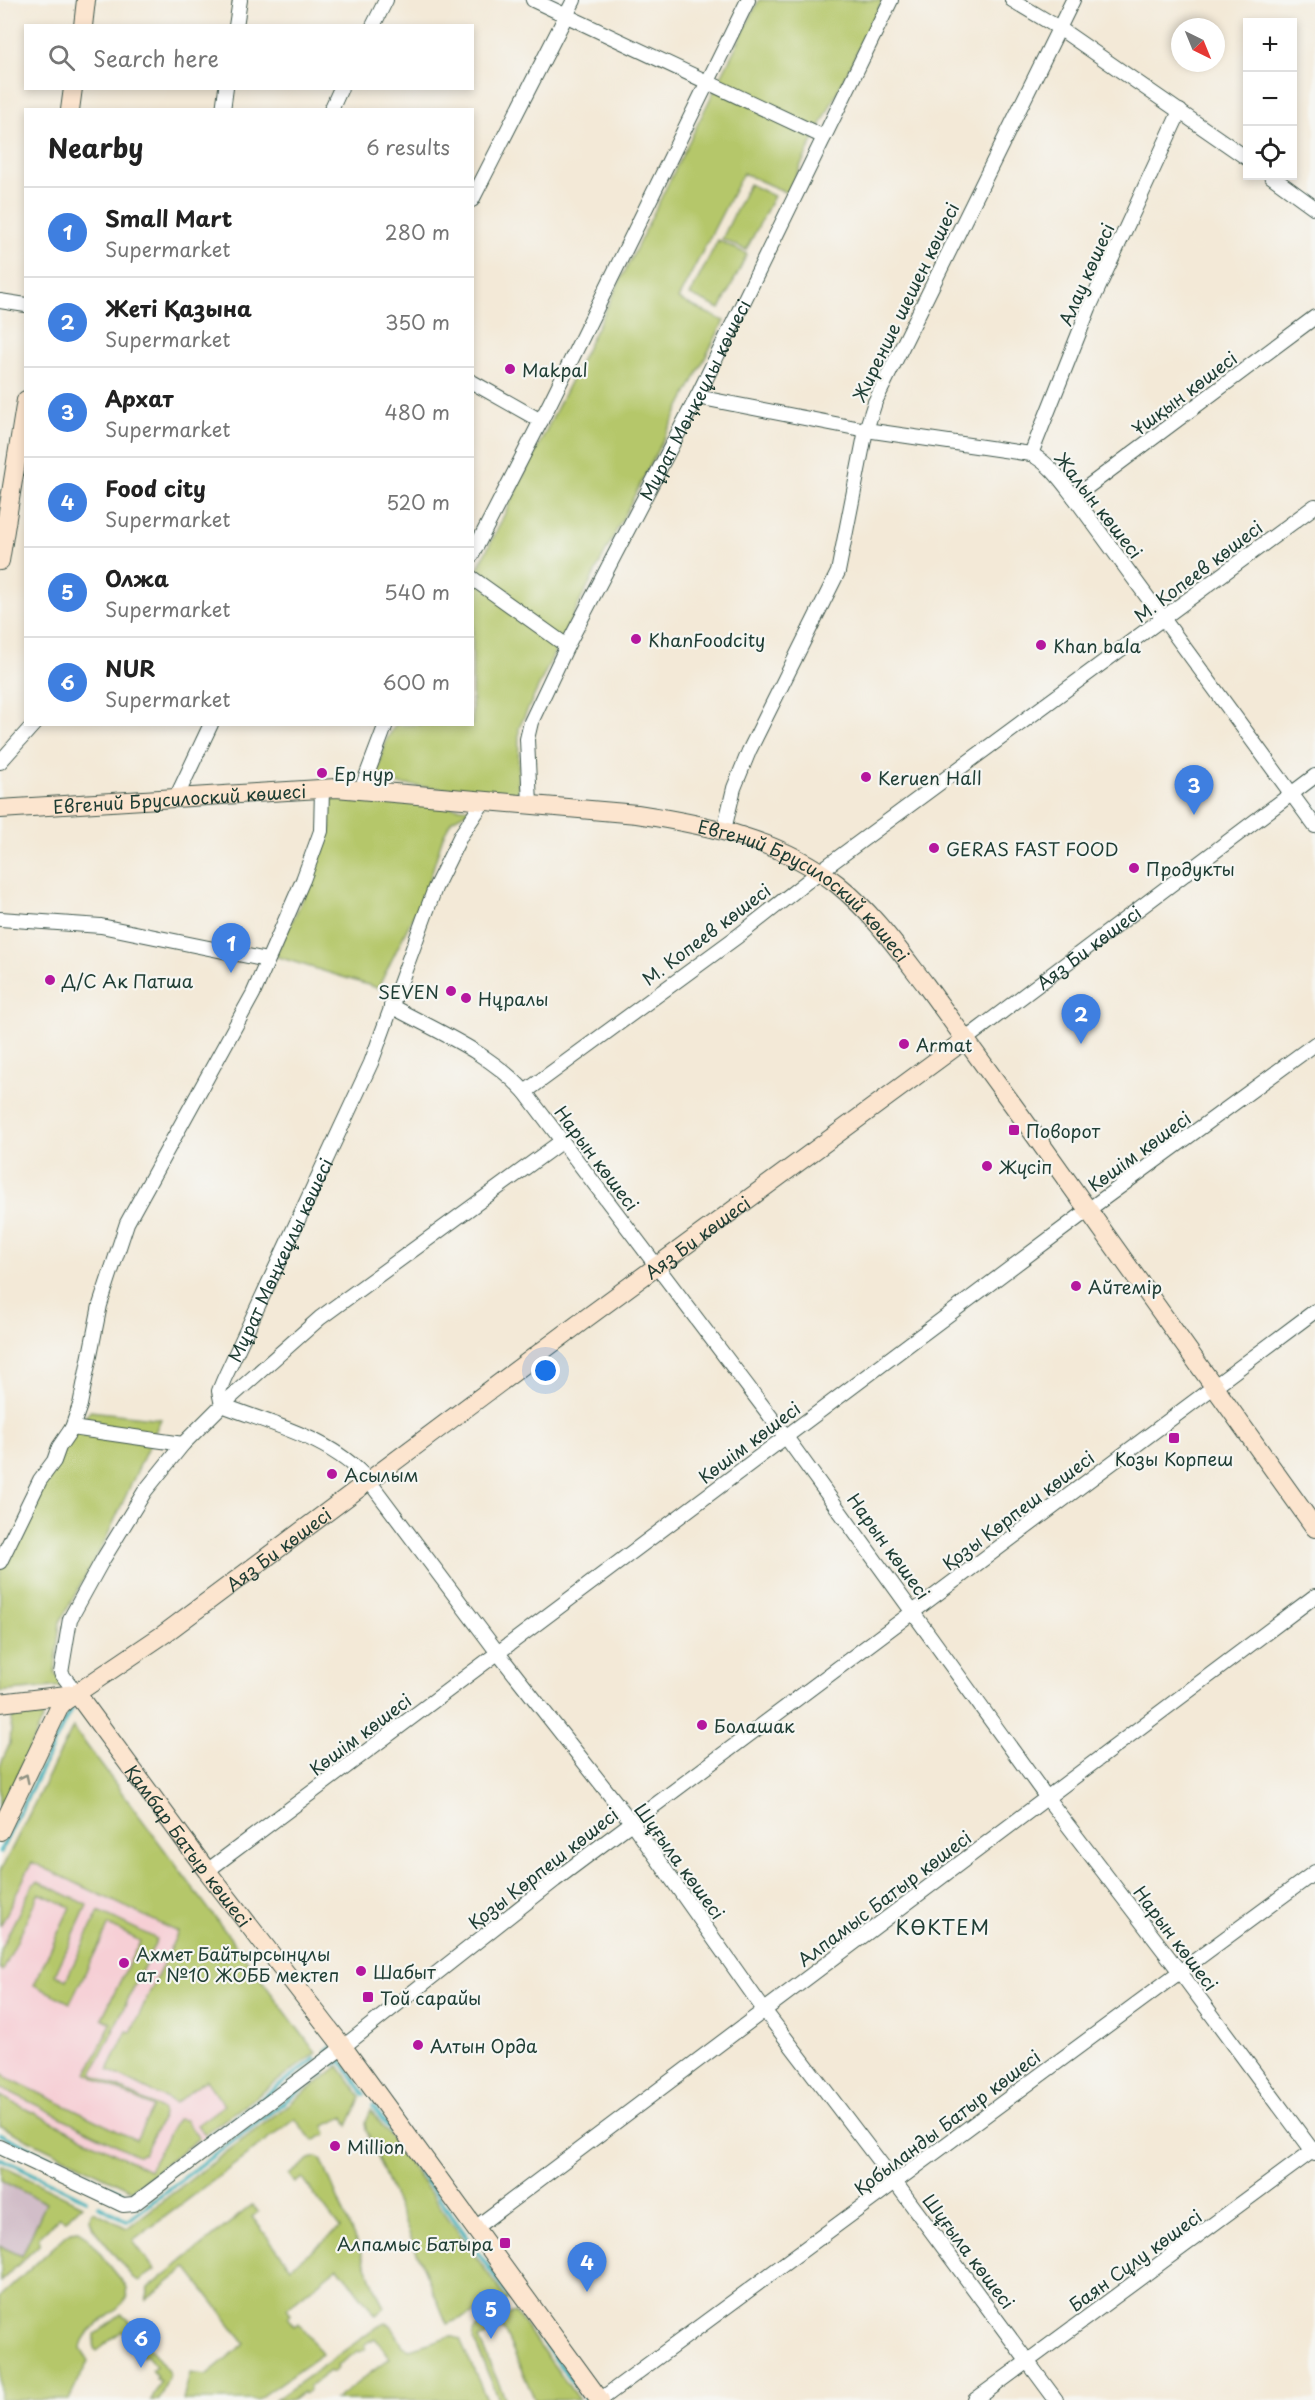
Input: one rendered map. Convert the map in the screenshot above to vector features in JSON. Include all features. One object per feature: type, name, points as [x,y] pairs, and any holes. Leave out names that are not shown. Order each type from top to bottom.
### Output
[{"type":"main road","points":[[83,24],[86,0]]},
{"type":"main road","points":[[70,108],[73,90]]},
{"type":"main road","points":[[0,561],[24,412]]},
{"type":"main road","name":"Евгений Брусилоский көшесі","points":[[0,809],[322,789],[361,790],[637,814],[724,830],[777,849],[819,872],[837,885],[864,908],[890,937],[1315,1528]]},
{"type":"main road","name":"Аяз Би көшесі","points":[[54,1720],[60,1706],[164,1634],[656,1267],[966,1040]]},
{"type":"main road","points":[[0,1703],[77,1694]]},
{"type":"main road","name":"Қамбар Батыр көшесі","points":[[77,1694],[207,1871],[343,2047],[600,2400]]},
{"type":"main road","points":[[0,1831],[54,1720],[52,1706],[45,1698]]},
{"type":"street","points":[[236,24],[240,0]]},
{"type":"street","points":[[374,24],[386,0]]},
{"type":"street","points":[[533,0],[824,137]]},
{"type":"street","points":[[474,196],[574,0]]},
{"type":"street","points":[[474,551],[541,421],[706,81],[748,0]]},
{"type":"street","name":"Мұрат Мөңкеұлы көшесі","points":[[530,804],[527,730],[567,646],[697,398],[891,0]]},
{"type":"street","points":[[1012,0],[1059,28],[1243,155]]},
{"type":"street","name":"Жиренше шешен көшесі","points":[[724,830],[734,788],[749,751],[838,572],[866,430],[875,402],[1074,0]]},
{"type":"street","points":[[223,108],[226,90]]},
{"type":"street","points":[[332,108],[340,90]]},
{"type":"street","name":"Алау көшесі","points":[[1031,454],[1089,308],[1180,111]]},
{"type":"street","points":[[1276,180],[1315,208]]},
{"type":"street","points":[[0,301],[24,305]]},
{"type":"street","name":"Ұшқын көшесі","points":[[1074,497],[1315,317]]},
{"type":"street","points":[[474,383],[541,421]]},
{"type":"street","name":"Жалын көшесі","points":[[697,398],[866,430],[1031,454],[1051,467],[1315,826]]},
{"type":"street","name":"М. Копеев көшесі","points":[[525,1092],[1315,506]]},
{"type":"street","points":[[474,579],[567,646]]},
{"type":"street","points":[[0,762],[32,726]]},
{"type":"street","points":[[176,798],[210,726]]},
{"type":"street","points":[[361,790],[385,726]]},
{"type":"street","name":"Аяз Би көшесі","points":[[966,1040],[1315,776]]},
{"type":"street","points":[[0,1562],[40,1480],[54,1461],[59,1446],[72,1428],[80,1405],[100,1305],[127,1223],[253,994],[303,880],[321,831],[322,789]]},
{"type":"street","name":"Мұрат Мөңкеұлы көшесі","points":[[222,1405],[219,1391],[371,1063],[435,888],[461,835],[484,801]]},
{"type":"street","points":[[0,919],[100,926],[267,960]]},
{"type":"street","name":"Нарын көшесі","points":[[391,1006],[486,1059],[511,1077],[525,1092],[786,1437],[1047,1798],[1314,2151]]},
{"type":"street","name":"Көшім көшесі","points":[[207,1871],[1088,1210],[1315,1044]]},
{"type":"street","points":[[77,1694],[61,1673],[70,1619],[145,1491],[183,1444],[222,1405],[320,1318],[562,1142]]},
{"type":"street","name":"Қозы Көрпеш көшесі","points":[[0,2147],[128,2205],[134,2204],[343,2047],[632,1823],[1315,1311]]},
{"type":"street","name":"Шұғыла көшесі","points":[[222,1405],[325,1445],[348,1460],[369,1481],[498,1653],[632,1823],[764,2010],[1056,2400]]},
{"type":"street","points":[[72,1428],[183,1444]]},
{"type":"street","name":"Алпамыс Батыр көшесі","points":[[475,2228],[1315,1596]]},
{"type":"street","name":"Қобыланды Батыр көшесі","points":[[600,2400],[1315,1872]]},
{"type":"street","name":"Баян Сұлу көшесі","points":[[975,2400],[1314,2151]]},
{"type":"shaded area","name":"Ахмет Байтырсынұлы ат. №10 ЖОББ мектеп","points":[[73,1727],[316,2053],[132,2190],[0,2126],[0,1872]]},
{"type":"shaded area","points":[[0,2180],[46,2203],[22,2256],[0,2246]]},
{"type":"green space","points":[[759,0],[883,0],[787,193],[743,173],[678,299],[724,321],[560,641],[519,728],[518,796],[375,782],[386,741],[394,726],[474,726],[474,576]]},
{"type":"green space","points":[[749,184],[774,196],[746,250],[722,239]]},
{"type":"green space","points":[[718,240],[747,254],[720,309],[690,295]]},
{"type":"green space","points":[[328,797],[350,797],[472,809],[452,820],[443,836],[427,888],[378,988],[275,956],[310,884],[330,832]]},
{"type":"green space","points":[[90,1411],[161,1419],[106,1539],[60,1622],[55,1673],[64,1686],[0,1692],[0,1562],[72,1428]]},
{"type":"green space","points":[[33,1711],[42,1714],[43,1719],[0,1813],[0,1766],[10,1743],[12,1718],[16,1714]]},
{"type":"green space","points":[[73,1727],[316,2053],[205,2134],[197,2125],[224,2105],[206,2080],[175,2103],[108,2070],[127,2031],[131,2032],[178,1932],[32,1862],[0,1927],[0,1872]]},
{"type":"green space","points":[[38,1881],[87,1905],[55,1975],[66,1980],[99,1911],[157,1939],[92,2074],[163,2110],[163,2115],[144,2154],[137,2155],[0,2087],[0,2074],[136,2140],[153,2107],[87,2074],[111,2023],[102,2018],[140,1941],[109,1925],[70,2003],[34,1985],[70,1907],[39,1893],[3,1971],[0,1969],[0,1950],[33,1884]]},
{"type":"green space","points":[[339,2066],[361,2097],[348,2126],[344,2117],[324,2126],[327,2134],[313,2141],[295,2119],[133,2241],[155,2270],[139,2281],[133,2278],[93,2228],[90,2220],[91,2213],[94,2211],[127,2228]]},
{"type":"green space","points":[[0,2096],[149,2170],[177,2119],[185,2120],[199,2138],[132,2190],[0,2126]]},
{"type":"green space","points":[[371,2110],[507,2300],[447,2324],[366,2130],[365,2123]]},
{"type":"green space","points":[[317,2157],[322,2161],[384,2308],[376,2315],[338,2267],[287,2308],[291,2314],[287,2317],[294,2326],[299,2323],[322,2354],[257,2400],[183,2400],[190,2373],[206,2375],[245,2343],[187,2268],[146,2300],[149,2288],[252,2205],[258,2212],[252,2217],[291,2267],[340,2228],[302,2178],[295,2183],[289,2175],[310,2159]]},
{"type":"green space","points":[[0,2165],[82,2205],[66,2220],[59,2217],[39,2237],[39,2245],[0,2282],[0,2246],[22,2256],[46,2203],[0,2180]]},
{"type":"green space","points":[[78,2231],[87,2237],[126,2286],[127,2295],[124,2302],[84,2339],[81,2349],[88,2361],[69,2400],[0,2400],[0,2297],[70,2232]]},
{"type":"green space","points":[[515,2312],[579,2400],[535,2400],[503,2328],[479,2339],[506,2400],[499,2400],[474,2340],[473,2332],[478,2327]]},
{"type":"green space","points":[[121,2315],[128,2319],[170,2374],[159,2400],[151,2400],[160,2382],[152,2370],[156,2366],[146,2355],[143,2357],[139,2352],[142,2349],[136,2342],[132,2344],[122,2331],[96,2351],[94,2348],[95,2335]]},
{"type":"green space","points":[[386,2323],[391,2325],[403,2346],[410,2349],[451,2336],[460,2339],[487,2400],[335,2400],[390,2358],[375,2338],[365,2345],[366,2348],[358,2351],[337,2366],[338,2368],[332,2373],[330,2371],[309,2387],[310,2390],[304,2394],[303,2392],[292,2400],[275,2400],[379,2326]]},
{"type":"waterway","points":[[0,1852],[74,1703]]},
{"type":"waterway","points":[[326,2051],[332,2047]]},
{"type":"waterway","points":[[209,2138],[315,2059]]},
{"type":"waterway","points":[[335,2064],[341,2060],[364,2094]]},
{"type":"waterway","points":[[99,2206],[127,2221],[324,2072]]},
{"type":"waterway","points":[[373,2106],[512,2300]]},
{"type":"waterway","points":[[0,2134],[125,2194]]},
{"type":"waterway","points":[[131,2196],[201,2144]]},
{"type":"waterway","points":[[0,2158],[86,2200]]},
{"type":"waterway","points":[[519,2309],[586,2400]]},
{"type":"place","name":"Makpal","points":[[510,369]]},
{"type":"place","name":"KhanFoodcity","points":[[636,639]]},
{"type":"place","name":"Khan bala","points":[[1041,645]]},
{"type":"place","name":"Ер нур","points":[[322,773]]},
{"type":"place","name":"Keruen Hall","points":[[866,777]]},
{"type":"place","name":"Архат","points":[[1194,815]]},
{"type":"place","name":"GERAS FAST FOOD","points":[[934,848]]},
{"type":"place","name":"Продукты","points":[[1134,868]]},
{"type":"place","name":"Small Mart","points":[[231,973]]},
{"type":"place","name":"Д/С Ак Патша","points":[[50,980]]},
{"type":"place","name":"SEVEN","points":[[451,991]]},
{"type":"place","name":"Нұралы","points":[[466,998]]},
{"type":"place","name":"Armat","points":[[904,1044]]},
{"type":"place","name":"Жеті Қазына","points":[[1081,1044]]},
{"type":"place","name":"Поворот","points":[[1014,1130]]},
{"type":"place","name":"Жүсіп","points":[[987,1166]]},
{"type":"place","name":"Айтемір","points":[[1076,1286]]},
{"type":"place","name":"Козы Корпеш","points":[[1174,1438]]},
{"type":"place","name":"Асылым","points":[[332,1474]]},
{"type":"place","name":"Болашак","points":[[702,1725]]},
{"type":"place","name":"Ахмет Байтырсынұлы ат. №10 ЖОББ мектеп","points":[[124,1963]]},
{"type":"place","name":"Шабыт","points":[[361,1971]]},
{"type":"place","name":"Той сарайы","points":[[368,1997]]},
{"type":"place","name":"Алтын Орда","points":[[418,2045]]},
{"type":"place","name":"Million","points":[[335,2146]]},
{"type":"place","name":"Алпамыс Батыра","points":[[505,2243]]},
{"type":"place","name":"Food city","points":[[587,2292]]},
{"type":"place","name":"Олжа","points":[[491,2339]]},
{"type":"place","name":"NUR","points":[[141,2368]]},
{"type":"district","name":"КӨКТЕМ","points":[[943,1927]]}]
